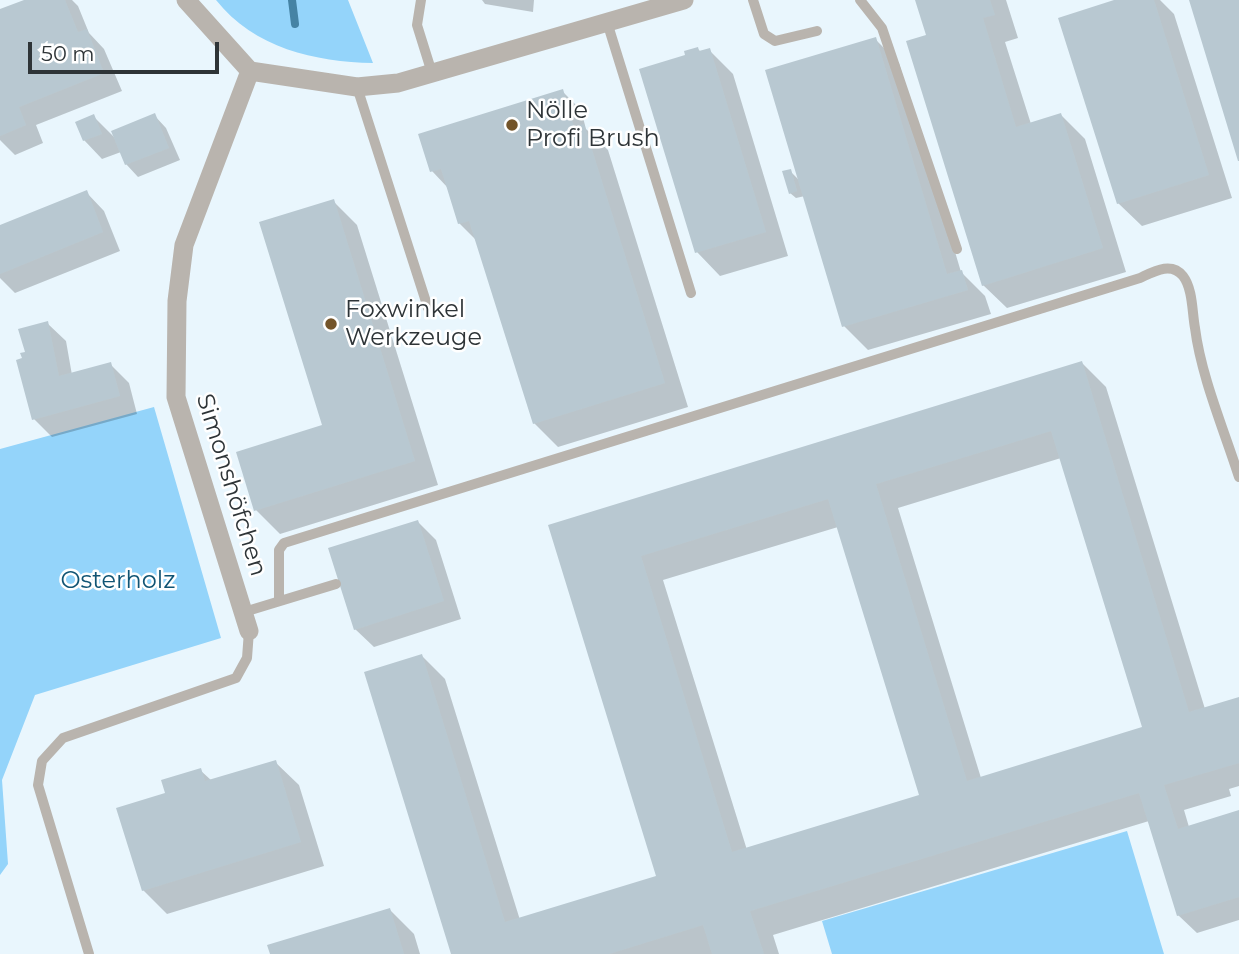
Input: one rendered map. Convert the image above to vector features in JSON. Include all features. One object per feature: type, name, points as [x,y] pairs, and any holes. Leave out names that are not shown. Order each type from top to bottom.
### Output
[{"type":"street","points":[[186,0],[250,71],[357,87],[398,83],[684,0]]},
{"type":"street","name":"Simonshöfchen","points":[[246,621],[176,397],[177,301],[184,245],[250,71]]},
{"type":"lane","points":[[422,0],[417,25],[432,73]]},
{"type":"lane","points":[[753,0],[764,34],[775,41],[817,30]]},
{"type":"lane","points":[[860,0],[882,28],[957,249]]},
{"type":"lane","points":[[607,22],[691,293]]},
{"type":"lane","points":[[357,87],[428,308]]},
{"type":"lane","points":[[279,601],[279,551],[284,542],[1140,278],[1161,268],[1172,269],[1182,275],[1189,288],[1196,339],[1239,477]]},
{"type":"lane","points":[[89,954],[37,785],[42,761],[62,738],[236,678],[247,658],[246,621],[279,601],[336,584]]},
{"type":"green space","points":[[216,0],[348,0],[373,63],[308,55],[267,41],[248,30]]},
{"type":"green space","name":"Osterholz","points":[[154,407],[221,638],[35,695],[2,780],[8,864],[0,875],[0,449]]},
{"type":"green space","points":[[1127,831],[1164,954],[832,954],[822,921]]},
{"type":"building","points":[[24,0],[65,0],[78,32],[87,29],[104,73],[19,107],[26,125],[0,136],[0,9]]},
{"type":"building","points":[[915,0],[990,0],[995,15],[983,18],[1016,127],[1061,113],[1103,248],[982,286],[906,41],[926,35]]},
{"type":"building","points":[[1114,0],[1154,0],[1209,175],[1117,204],[1058,18]]},
{"type":"building","points":[[1189,0],[1239,0],[1239,161],[1238,161]]},
{"type":"building","points":[[876,37],[947,274],[962,270],[968,290],[842,327],[765,70]]},
{"type":"building","points":[[698,47],[699,51],[710,48],[766,232],[695,253],[639,69],[685,55],[684,51]]},
{"type":"building","points":[[563,89],[574,127],[584,124],[665,383],[533,424],[469,221],[458,224],[441,169],[430,172],[418,134]]},
{"type":"building","points":[[155,113],[169,148],[125,165],[111,131]]},
{"type":"building","points":[[94,114],[102,134],[83,141],[75,122]]},
{"type":"building","points":[[791,169],[797,191],[789,194],[782,171]]},
{"type":"building","points":[[87,190],[103,232],[0,274],[0,225]]},
{"type":"building","name":"Foxwinkel Werkzeuge","points":[[334,199],[415,461],[254,511],[236,452],[322,425],[259,222]]},
{"type":"building","points":[[48,321],[59,376],[111,362],[120,396],[32,420],[16,360],[22,358],[20,353],[25,352],[18,329]]},
{"type":"building","points":[[1082,361],[1189,712],[1239,697],[1239,763],[1164,785],[1178,829],[1239,810],[1239,897],[1177,916],[1139,793],[750,911],[764,954],[712,954],[703,925],[609,954],[451,954],[364,672],[422,654],[505,922],[656,876],[548,525]],"holes":[[[1051,431],[1142,727],[967,781],[876,484]],[[828,499],[919,795],[732,852],[641,556]]]},
{"type":"building","points":[[418,520],[444,601],[354,630],[328,548]]},
{"type":"building","points":[[276,760],[301,842],[142,891],[116,808],[165,793],[161,780],[201,768],[205,781]]},
{"type":"building","points":[[390,908],[404,954],[270,954],[267,945]]},
{"type":"waterway","points":[[292,0],[295,24]]},
{"type":"place","name":"Nölle Profi Brush","points":[[512,125]]},
{"type":"place","name":"Foxwinkel Werkzeuge","points":[[331,324]]}]
